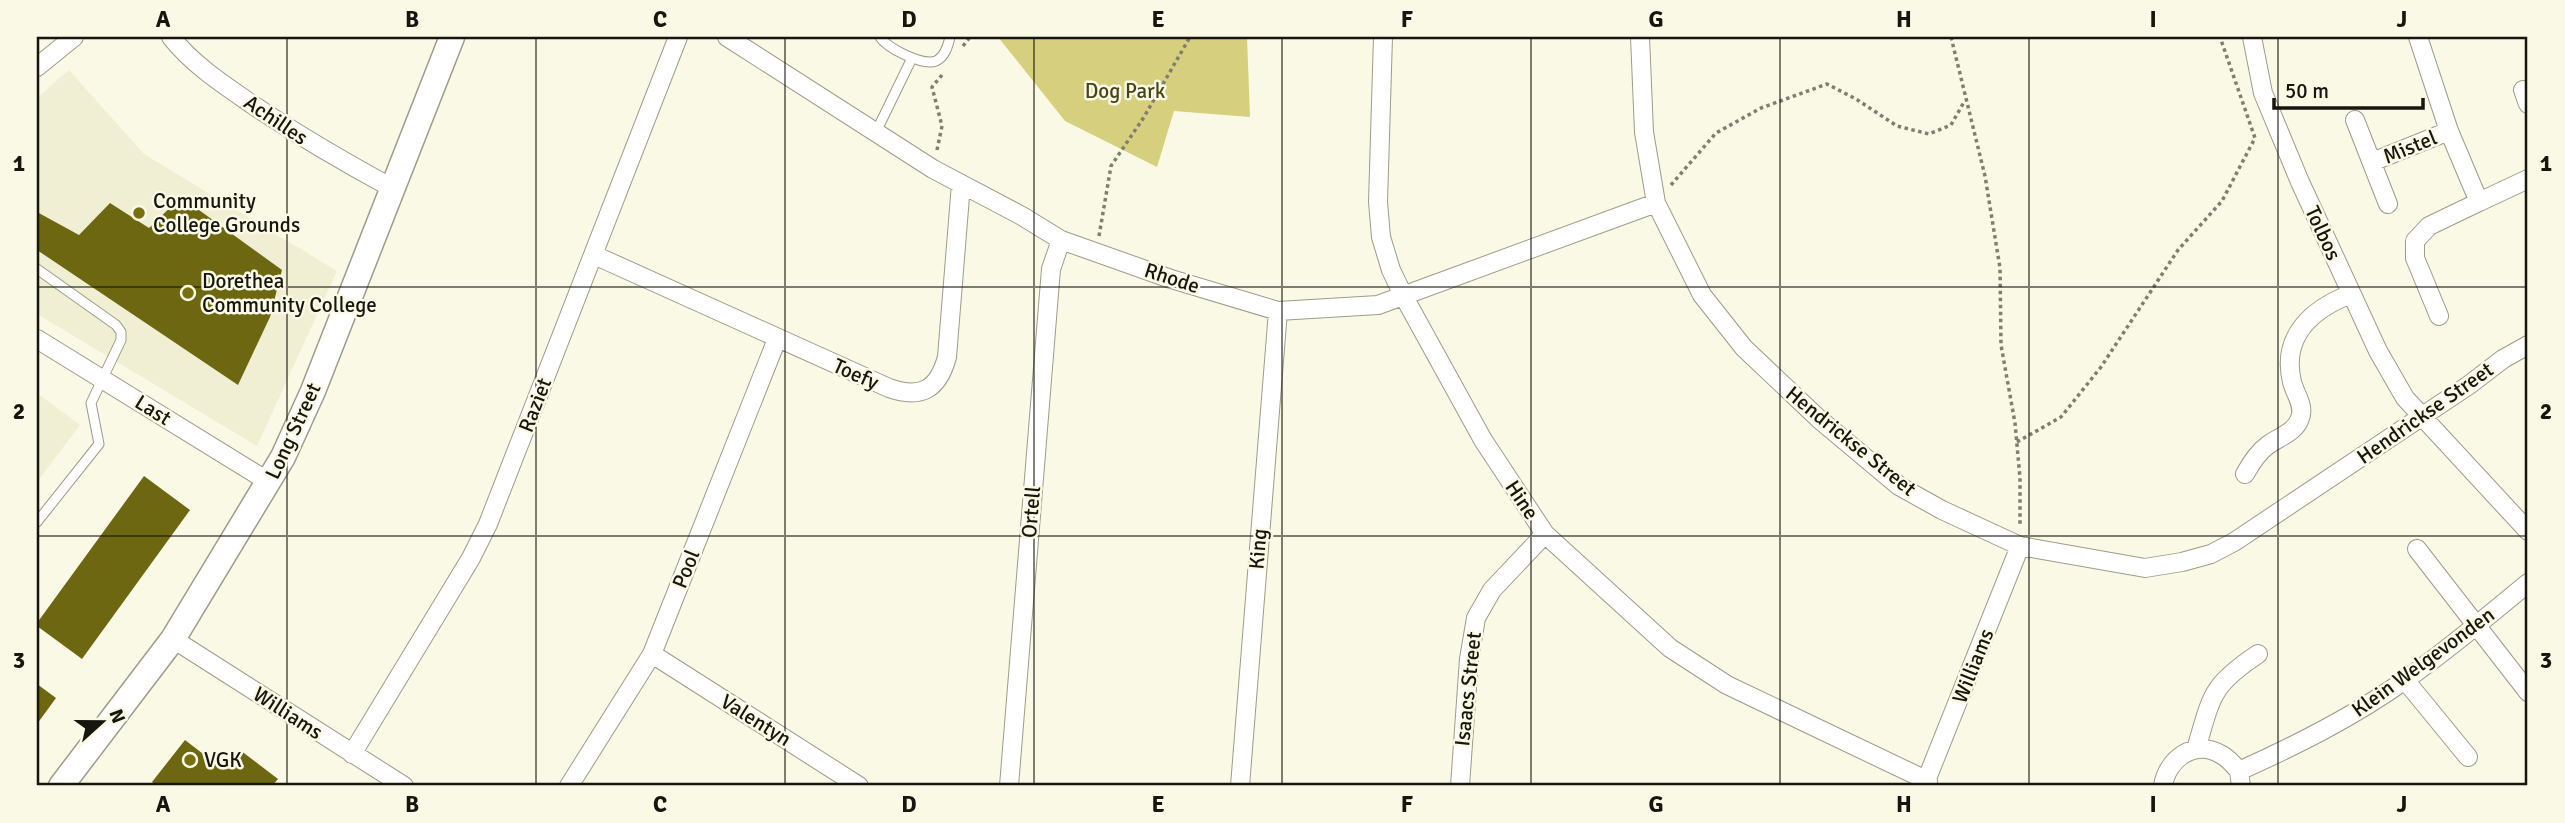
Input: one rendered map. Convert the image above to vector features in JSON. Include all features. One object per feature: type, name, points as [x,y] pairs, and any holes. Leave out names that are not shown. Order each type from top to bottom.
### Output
[{"type":"street","points":[[37,67],[74,37]]},
{"type":"street","name":"Achilles","points":[[171,37],[205,71],[242,98],[311,144],[392,188]]},
{"type":"street","name":"Long Street","points":[[61,786],[173,639],[283,457],[313,391],[452,37]]},
{"type":"street","name":"Raziet","points":[[352,754],[471,558],[488,524],[678,37]]},
{"type":"street","name":"Rhode","points":[[727,37],[933,169],[1061,240],[1171,279],[1278,311],[1378,305],[1656,203]]},
{"type":"street","name":"Hine","points":[[1382,37],[1379,214],[1381,236],[1391,270],[1483,440],[1545,534],[1670,648],[1699,669],[1926,784]]},
{"type":"street","name":"Hendrickse Street","points":[[1640,37],[1644,132],[1656,203],[1702,295],[1744,348],[1762,366],[1819,419],[1899,486],[1942,510],[2020,546],[2145,568],[2211,554],[2528,345]]},
{"type":"street","name":"Tolbos","points":[[2252,37],[2263,93],[2300,182],[2393,380],[2405,398],[2423,416]]},
{"type":"street","points":[[2418,37],[2448,131],[2479,202]]},
{"type":"street","points":[[2355,120],[2388,204]]},
{"type":"street","name":"Mistel","points":[[2372,162],[2448,131]]},
{"type":"street","points":[[2439,316],[2415,258],[2415,241],[2429,226],[2528,178]]},
{"type":"street","name":"Toefy","points":[[594,255],[777,339],[901,392],[916,393],[931,387],[942,376],[947,358],[961,184]]},
{"type":"street","name":"Ortell","points":[[1009,786],[1051,269],[1061,240]]},
{"type":"street","points":[[2245,474],[2253,460],[2267,446],[2293,429],[2300,421],[2302,412],[2292,380],[2291,367],[2291,351],[2298,334],[2315,312],[2351,294]]},
{"type":"street","name":"King","points":[[1240,786],[1278,311]]},
{"type":"street","name":"Last","points":[[37,339],[269,482]]},
{"type":"street","name":"Pool","points":[[569,786],[652,654],[777,339]]},
{"type":"street","points":[[2423,416],[2528,531]]},
{"type":"street","name":"Isaacs Street","points":[[1460,786],[1469,659],[1476,618],[1492,590],[1545,534]]},
{"type":"street","name":"Williams","points":[[1926,784],[2020,546]]},
{"type":"street","points":[[2417,548],[2528,692]]},
{"type":"street","name":"Klein Welgevonden","points":[[2240,779],[2343,720],[2404,680],[2528,583]]},
{"type":"street","name":"Williams","points":[[173,639],[404,786]]},
{"type":"street","name":"Valentyn","points":[[652,654],[859,786]]},
{"type":"street","points":[[2196,749],[2213,695],[2228,675],[2258,654]]},
{"type":"street","points":[[2404,680],[2468,757]]},
{"type":"street","points":[[2162,786],[2173,761],[2183,753],[2196,749],[2221,754],[2240,779]]},
{"type":"lane","points":[[880,37],[886,45],[912,58],[928,62],[939,60],[946,51],[950,37]]},
{"type":"lane","points":[[876,132],[912,58]]},
{"type":"lane","points":[[37,269],[119,328],[121,340],[91,403],[99,444],[37,522]]},
{"type":"path","points":[[963,47],[970,37]]},
{"type":"path","points":[[1096,252],[1111,166],[1190,37]]},
{"type":"path","points":[[1951,37],[1985,176],[2000,268],[2001,345],[2017,443],[2020,546]]},
{"type":"path","points":[[2017,443],[2061,416],[2101,367],[2178,250],[2222,201],[2255,138],[2220,37]]},
{"type":"path","points":[[933,169],[942,126],[932,87],[947,67]]},
{"type":"path","points":[[1656,203],[1716,133],[1761,108],[1827,84],[1856,99],[1897,127],[1929,134],[1951,125],[1965,101]]},
{"type":"shaded area","name":"Community College Grounds","points":[[69,70],[144,154],[337,271],[257,446],[37,314],[37,98]]},
{"type":"shaded area","points":[[37,393],[80,425],[37,482]]},
{"type":"green space","name":"Dog Park","points":[[998,37],[1247,37],[1250,117],[1174,111],[1157,167],[1065,121]]},
{"type":"building","name":"Dorethea Community College","points":[[181,197],[282,270],[270,317],[238,385],[37,250],[37,212],[79,235],[110,203],[149,228]]},
{"type":"building","points":[[144,476],[190,510],[82,659],[37,626],[37,623]]},
{"type":"building","points":[[37,684],[56,698],[37,724]]},
{"type":"building","name":"VGK","points":[[185,740],[224,770],[240,750],[278,779],[272,786],[157,786],[152,782]]},
{"type":"place","name":"Community College Grounds","points":[[139,213]]},
{"type":"place","name":"Dorethea Community College","points":[[188,293]]},
{"type":"place","name":"VGK","points":[[190,760]]}]
